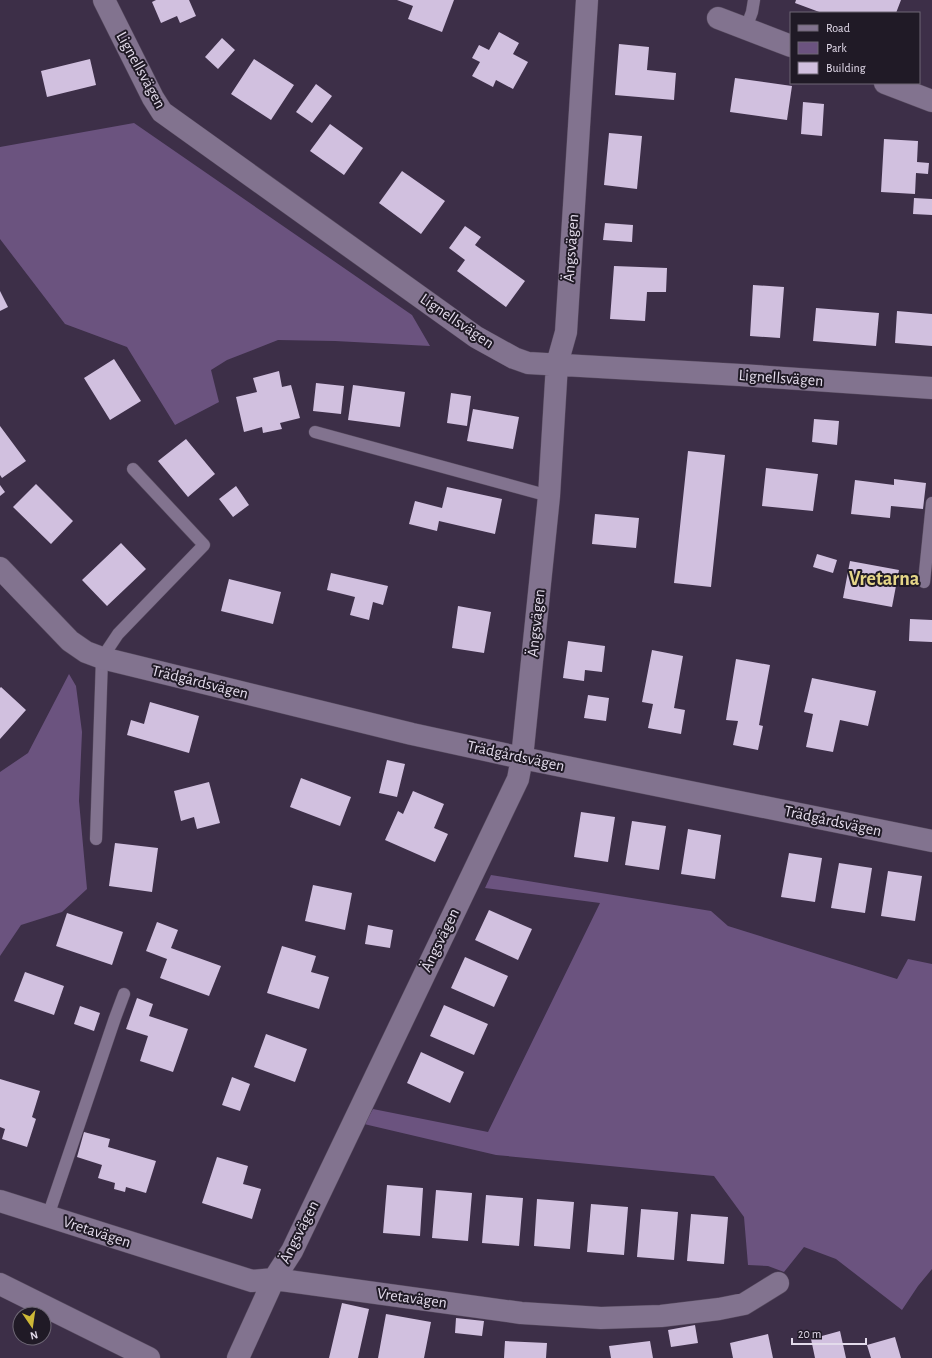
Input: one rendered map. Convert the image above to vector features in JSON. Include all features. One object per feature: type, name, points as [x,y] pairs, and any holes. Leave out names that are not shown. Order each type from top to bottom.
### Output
[{"type":"street","name":"Lignellsvägen","points":[[104,0],[149,91],[162,112],[476,337],[514,358],[528,363],[932,388]]},
{"type":"street","name":"Ängsvägen","points":[[238,1358],[274,1279],[292,1250],[518,779],[522,758],[549,496],[557,364],[566,332],[586,0]]},
{"type":"street","points":[[718,18],[790,46]]},
{"type":"street","points":[[888,84],[932,101]]},
{"type":"street","name":"Trädgårdsvägen","points":[[0,568],[70,641],[86,652],[102,658],[412,734],[522,758],[932,841]]},
{"type":"street","name":"Vretavägen","points":[[0,1201],[252,1281],[274,1279],[521,1313],[601,1318],[661,1316],[719,1309],[744,1304],[778,1283]]},
{"type":"street","points":[[0,1284],[149,1358]]},
{"type":"lane","points":[[746,28],[752,12],[754,0]]},
{"type":"lane","points":[[315,432],[549,496]]},
{"type":"lane","points":[[96,839],[102,658],[118,634],[204,545],[133,469]]},
{"type":"lane","points":[[924,582],[932,503]]},
{"type":"lane","name":"Vretavägen","points":[[48,1216],[114,1018],[124,994]]},
{"type":"green space","points":[[134,123],[412,315],[430,346],[335,341],[278,340],[227,360],[211,370],[219,402],[175,425],[127,347],[65,324],[0,239],[0,147]]},
{"type":"green space","points":[[69,674],[76,686],[82,732],[79,801],[87,889],[62,912],[21,925],[0,956],[0,772],[28,753]]},
{"type":"green space","points":[[491,875],[711,911],[728,926],[897,979],[908,959],[932,964],[932,1269],[918,1286],[902,1310],[836,1259],[804,1247],[784,1272],[768,1266],[748,1265],[744,1217],[714,1176],[496,1155],[364,1124],[373,1109],[488,1132],[600,903],[485,888]]},
{"type":"building","points":[[156,0],[189,0],[196,16],[180,23],[177,16],[161,23],[152,2]]},
{"type":"building","points":[[397,0],[454,0],[442,32],[408,19],[413,6]]},
{"type":"building","points":[[796,0],[901,0],[896,12],[819,12],[795,3]]},
{"type":"building","points":[[499,32],[519,43],[513,54],[528,62],[513,89],[496,80],[493,87],[472,76],[480,62],[472,58],[479,45],[489,50]]},
{"type":"building","points":[[222,38],[235,50],[218,69],[205,57]]},
{"type":"building","points":[[619,44],[649,47],[647,70],[676,73],[674,100],[615,95]]},
{"type":"building","points":[[90,59],[96,85],[47,97],[41,71]]},
{"type":"building","points":[[254,59],[294,85],[271,120],[231,94]]},
{"type":"building","points":[[735,78],[792,86],[787,120],[730,112]]},
{"type":"building","points":[[316,84],[332,96],[312,123],[296,112]]},
{"type":"building","points":[[803,102],[824,104],[822,136],[801,134]]},
{"type":"building","points":[[330,124],[363,148],[344,175],[310,151]]},
{"type":"building","points":[[609,133],[642,136],[637,189],[604,185]]},
{"type":"building","points":[[884,139],[918,141],[917,162],[929,163],[928,174],[916,173],[915,194],[881,192]]},
{"type":"building","points":[[402,171],[445,201],[421,234],[379,203]]},
{"type":"building","points":[[914,198],[932,199],[932,215],[913,214]]},
{"type":"building","points":[[605,223],[633,225],[632,242],[603,240]]},
{"type":"building","points":[[465,226],[481,237],[475,245],[525,281],[506,307],[457,271],[465,260],[449,248]]},
{"type":"building","points":[[614,266],[667,268],[666,292],[647,292],[645,321],[610,319]]},
{"type":"building","points":[[753,285],[784,287],[780,338],[750,336]]},
{"type":"building","points":[[0,291],[8,307],[0,311]]},
{"type":"building","points":[[816,308],[879,313],[876,346],[813,341]]},
{"type":"building","points":[[897,311],[932,314],[932,346],[895,343]]},
{"type":"building","points":[[114,359],[141,401],[110,420],[84,378]]},
{"type":"building","points":[[279,371],[282,387],[291,385],[300,418],[280,423],[282,429],[263,433],[262,427],[244,432],[236,397],[257,392],[253,378]]},
{"type":"building","points":[[316,383],[344,386],[341,414],[313,411]]},
{"type":"building","points":[[353,385],[405,392],[400,427],[348,420]]},
{"type":"building","points":[[451,393],[471,396],[467,426],[447,423]]},
{"type":"building","points":[[473,409],[519,417],[513,449],[467,441]]},
{"type":"building","points":[[814,419],[839,421],[837,445],[812,442]]},
{"type":"building","points":[[0,426],[26,461],[2,478],[0,475]]},
{"type":"building","points":[[186,439],[215,474],[188,497],[158,461]]},
{"type":"building","points":[[688,451],[725,455],[711,587],[674,583]]},
{"type":"building","points":[[766,468],[818,474],[813,511],[762,506]]},
{"type":"building","points":[[894,479],[926,483],[923,509],[891,506],[890,518],[851,514],[855,480],[894,485]]},
{"type":"building","points":[[36,484],[73,521],[51,544],[13,507]]},
{"type":"building","points":[[0,485],[5,492],[0,496]]},
{"type":"building","points":[[236,486],[249,505],[233,517],[219,499]]},
{"type":"building","points":[[447,487],[502,499],[495,534],[439,521],[437,531],[409,524],[415,501],[442,508]]},
{"type":"building","points":[[595,514],[639,518],[636,548],[592,544]]},
{"type":"building","points":[[121,543],[146,569],[107,606],[82,580]]},
{"type":"building","points":[[817,554],[837,560],[833,573],[813,567]]},
{"type":"building","points":[[850,561],[899,570],[892,607],[843,598]]},
{"type":"building","points":[[331,573],[388,586],[383,605],[373,602],[369,620],[350,615],[355,597],[327,590]]},
{"type":"building","points":[[229,579],[281,592],[273,624],[221,611]]},
{"type":"building","points":[[458,606],[491,612],[484,653],[452,648]]},
{"type":"building","points":[[910,619],[932,620],[932,642],[909,641]]},
{"type":"building","points":[[568,641],[605,646],[602,672],[585,670],[584,681],[563,678]]},
{"type":"building","points":[[652,650],[683,656],[674,708],[685,710],[681,734],[648,728],[653,704],[642,702]]},
{"type":"building","points":[[736,659],[770,665],[759,725],[763,726],[758,750],[733,745],[738,721],[726,720]]},
{"type":"building","points":[[812,678],[876,691],[868,726],[840,720],[833,752],[806,747],[813,714],[804,712]]},
{"type":"building","points":[[1,687],[26,710],[0,739],[0,688]]},
{"type":"building","points":[[588,695],[609,698],[606,721],[584,718]]},
{"type":"building","points":[[150,702],[199,716],[189,753],[127,735],[131,720],[144,724]]},
{"type":"building","points":[[387,760],[405,764],[397,797],[379,793]]},
{"type":"building","points":[[301,778],[351,797],[340,826],[290,807]]},
{"type":"building","points":[[209,782],[220,823],[197,829],[194,817],[181,821],[174,791]]},
{"type":"building","points":[[413,791],[444,804],[434,828],[448,834],[435,862],[385,840],[398,811],[403,814]]},
{"type":"building","points":[[581,812],[615,817],[608,862],[574,857]]},
{"type":"building","points":[[632,821],[666,826],[659,870],[625,865]]},
{"type":"building","points":[[688,829],[721,835],[715,879],[681,874]]},
{"type":"building","points":[[115,843],[158,848],[152,892],[109,886]]},
{"type":"building","points":[[789,853],[822,858],[815,902],[781,897]]},
{"type":"building","points":[[839,863],[872,868],[865,913],[831,908]]},
{"type":"building","points":[[888,871],[922,876],[915,921],[881,916]]},
{"type":"building","points":[[313,885],[352,893],[345,930],[305,921]]},
{"type":"building","points":[[489,910],[532,929],[518,960],[475,940]]},
{"type":"building","points":[[67,913],[123,932],[112,965],[56,946]]},
{"type":"building","points":[[157,922],[178,930],[171,948],[221,966],[209,996],[160,978],[167,959],[146,951]]},
{"type":"building","points":[[368,925],[393,930],[390,948],[365,944]]},
{"type":"building","points":[[282,946],[316,956],[311,972],[329,977],[319,1009],[267,993]]},
{"type":"building","points":[[465,957],[508,976],[494,1007],[451,988]]},
{"type":"building","points":[[25,972],[64,986],[54,1015],[14,1001]]},
{"type":"building","points":[[137,998],[153,1004],[149,1016],[188,1029],[173,1072],[140,1061],[148,1036],[126,1029]]},
{"type":"building","points":[[444,1005],[488,1024],[474,1055],[430,1036]]},
{"type":"building","points":[[80,1006],[100,1013],[94,1031],[74,1024]]},
{"type":"building","points":[[266,1034],[307,1049],[295,1082],[254,1067]]},
{"type":"building","points":[[421,1052],[464,1072],[450,1103],[407,1083]]},
{"type":"building","points":[[232,1077],[250,1084],[240,1111],[222,1105]]},
{"type":"building","points":[[0,1079],[40,1091],[32,1117],[36,1119],[27,1147],[2,1139],[5,1129],[0,1127]]},
{"type":"building","points":[[84,1132],[110,1139],[108,1147],[156,1161],[146,1193],[126,1187],[125,1192],[114,1189],[115,1183],[98,1178],[102,1165],[77,1157]]},
{"type":"building","points":[[217,1157],[248,1166],[243,1184],[261,1189],[252,1219],[202,1203]]},
{"type":"building","points":[[387,1185],[423,1188],[420,1236],[383,1233]]},
{"type":"building","points":[[436,1190],[472,1193],[468,1241],[432,1238]]},
{"type":"building","points":[[486,1195],[523,1198],[519,1246],[482,1243]]},
{"type":"building","points":[[537,1199],[574,1202],[570,1249],[534,1246]]},
{"type":"building","points":[[591,1204],[628,1207],[624,1255],[587,1252]]},
{"type":"building","points":[[641,1209],[678,1212],[674,1260],[637,1257]]},
{"type":"building","points":[[691,1214],[728,1217],[724,1264],[687,1261]]},
{"type":"building","points":[[342,1303],[369,1309],[358,1358],[329,1358]]},
{"type":"building","points":[[386,1314],[431,1322],[424,1358],[378,1358]]},
{"type":"building","points":[[456,1318],[484,1321],[482,1336],[455,1333]]},
{"type":"building","points":[[695,1325],[698,1343],[671,1347],[668,1330]]},
{"type":"building","points":[[840,1331],[846,1358],[815,1358],[811,1339]]},
{"type":"building","points":[[768,1334],[773,1358],[733,1358],[730,1343]]},
{"type":"building","points":[[895,1337],[901,1358],[871,1358],[867,1345]]},
{"type":"building","points":[[505,1341],[547,1343],[546,1358],[504,1358]]},
{"type":"building","points":[[650,1341],[653,1358],[611,1358],[609,1346]]},
{"type":"district","name":"Vretarna","points":[[884,579]]}]
